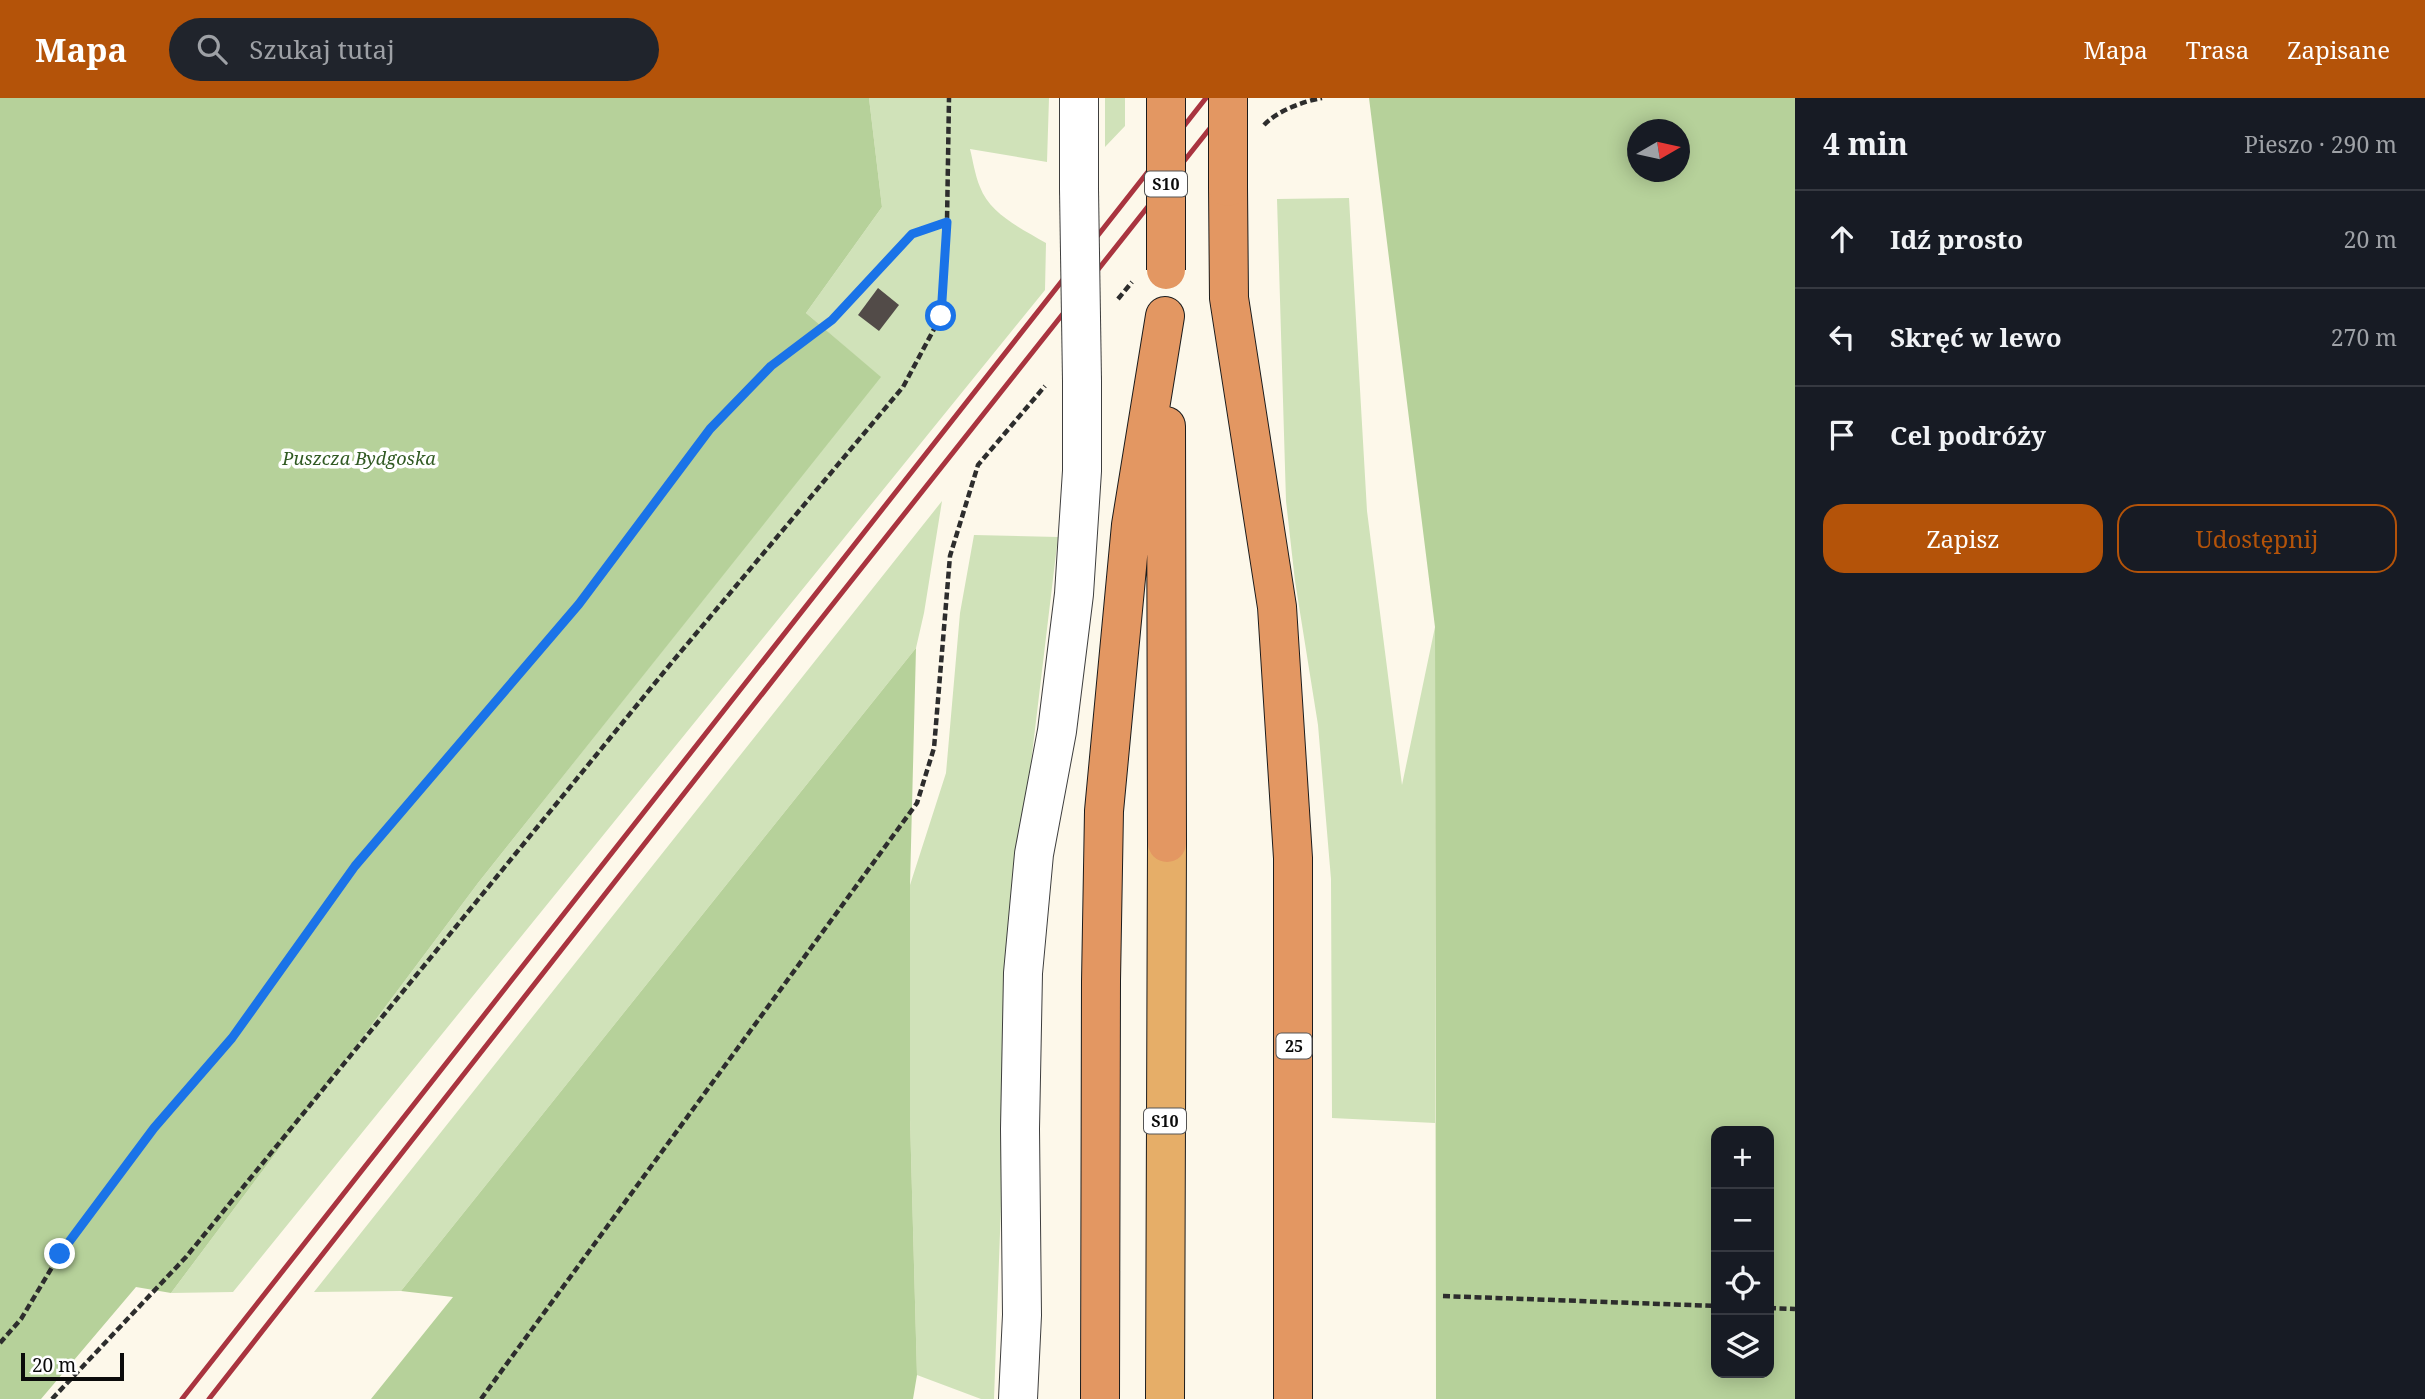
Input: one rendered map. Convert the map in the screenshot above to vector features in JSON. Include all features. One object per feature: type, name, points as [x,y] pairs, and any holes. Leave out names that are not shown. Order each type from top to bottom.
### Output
[{"type":"highway","name":"S10","points":[[1165,1399],[1166,98]]},
{"type":"highway","name":"25","points":[[1228,98],[1229,298],[1277,607],[1294,871],[1293,1399]]},
{"type":"highway","points":[[1100,1399],[1104,811],[1130,525],[1165,316]]},
{"type":"street","points":[[1018,1399],[1022,1315],[1020,1129],[1023,973],[1034,854],[1057,731],[1074,594],[1082,471],[1079,98]]},
{"type":"path","points":[[52,1399],[186,1257],[673,660],[903,387],[941,316],[947,222],[949,98]]},
{"type":"path","points":[[0,1343],[22,1319],[60,1254],[91,1212],[154,1128],[232,1038],[355,866],[579,604],[710,429],[771,366],[832,320],[912,234],[947,222]]},
{"type":"path","points":[[481,1399],[917,803],[934,748]]},
{"type":"path","points":[[1443,1296],[1711,1306]]},
{"type":"path","points":[[1774,1308],[1795,1309]]},
{"type":"green space","name":"Puszcza Bydgoska","points":[[0,98],[869,98],[882,207],[806,313],[881,377],[478,883],[171,1293],[136,1287],[41,1399],[0,1399]]},
{"type":"green space","points":[[869,98],[1049,98],[1047,162],[970,149],[978,182],[991,205],[1008,220],[1046,243],[1045,290],[233,1292],[171,1293],[478,883],[880,377],[806,313],[882,207]]},
{"type":"green space","points":[[1105,98],[1125,98],[1125,126],[1105,147]]},
{"type":"green space","points":[[1369,98],[1795,98],[1795,1399],[1436,1399],[1435,627]]},
{"type":"green space","points":[[1349,198],[1367,511],[1402,785],[1435,627],[1435,1123],[1332,1118],[1331,879],[1318,725],[1295,581],[1286,501],[1277,199]]},
{"type":"green space","points":[[942,501],[916,648],[401,1291],[314,1292]]},
{"type":"green space","points":[[974,535],[1058,537],[1025,813],[1003,1150],[994,1399],[981,1399],[917,1375],[910,1118],[910,885],[946,773],[960,613]]},
{"type":"green space","points":[[916,648],[910,885],[910,1118],[917,1375],[913,1399],[371,1399],[453,1297],[401,1291]]},
{"type":"building","points":[[878,288],[899,305],[879,331],[858,315]]},
{"type":"railway","points":[[182,1399],[1206,98]]},
{"type":"railway","points":[[209,1399],[1234,98]]},
{"type":"route","points":[[60,1254],[154,1128],[232,1038],[355,866],[579,604],[710,429],[771,366],[832,320],[912,234],[947,222],[941,316]]}]
